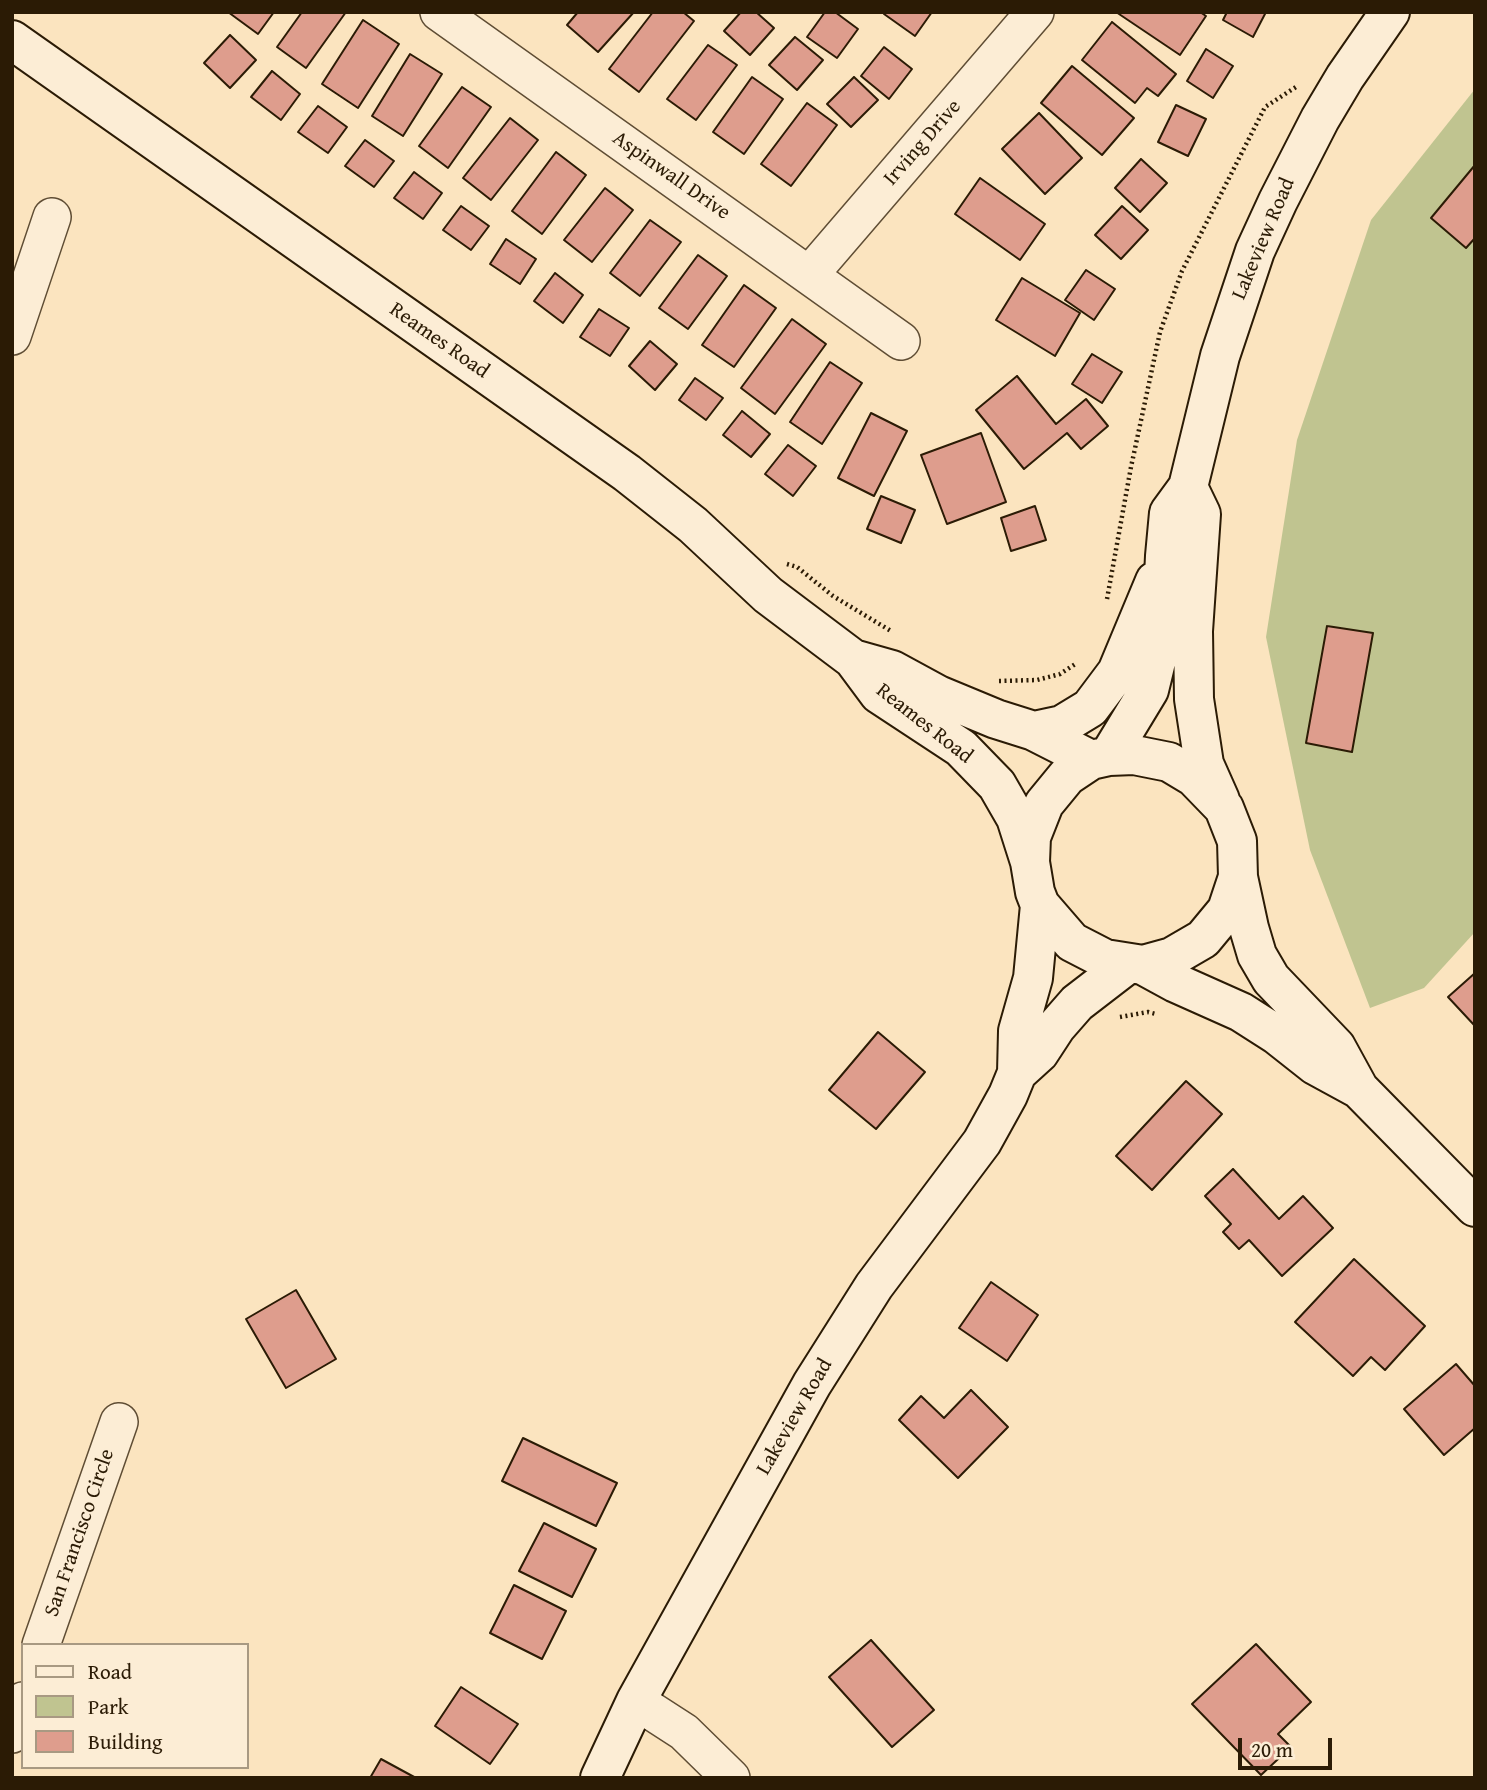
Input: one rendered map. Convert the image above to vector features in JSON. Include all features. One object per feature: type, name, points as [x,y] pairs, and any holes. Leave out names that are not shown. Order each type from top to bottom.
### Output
[{"type":"main road","name":"Lakeview Road","points":[[1100,758],[1149,691],[1161,641],[1169,513],[1188,487],[1220,356],[1255,251],[1320,119],[1390,12]]},
{"type":"main road","name":"Reames Road","points":[[12,40],[627,473],[693,525],[768,595],[853,659],[879,694],[961,748],[997,785],[1016,818],[1030,862]]},
{"type":"main road","points":[[1188,487],[1202,514],[1193,631],[1194,699],[1204,764],[1237,841],[1238,877],[1257,956],[1280,989],[1335,1047],[1359,1089],[1475,1207]]},
{"type":"main road","points":[[1034,731],[1062,725],[1090,708],[1117,672],[1165,556]]},
{"type":"main road","name":"Reames Road","points":[[853,659],[892,670],[938,695],[1100,758]]},
{"type":"main road","points":[[1224,808],[1194,777],[1169,762],[1134,755],[1100,758],[1067,776],[1044,804],[1031,836],[1030,862],[1040,905],[1072,942],[1105,959],[1136,964],[1241,1012],[1277,1035],[1315,1065],[1359,1089]]},
{"type":"main road","points":[[1136,964],[1172,957],[1203,939],[1227,910],[1238,877]]},
{"type":"main road","name":"Lakeview Road","points":[[1017,1073],[1018,1031],[1033,978],[1040,905]]},
{"type":"main road","name":"Lakeview Road","points":[[600,1778],[636,1702],[812,1384],[874,1286],[982,1142],[1017,1073],[1039,1053],[1056,1027],[1077,1003],[1136,964]]},
{"type":"street","name":"Aspinwall Drive","points":[[439,12],[901,341]]},
{"type":"street","name":"Irving Drive","points":[[810,274],[1035,12]]},
{"type":"street","points":[[13,334],[52,217]]},
{"type":"street","name":"San Francisco Circle","points":[[42,1643],[119,1422]]},
{"type":"street","points":[[636,1702],[684,1732],[731,1778]]},
{"type":"street","points":[[12,1734],[21,1707]]},
{"type":"path","points":[[1104,611],[1160,332],[1182,271],[1265,107]]},
{"type":"path","points":[[797,567],[833,596],[899,636]]},
{"type":"path","points":[[993,681],[1037,680],[1060,674],[1082,658]]},
{"type":"path","points":[[1110,1023],[1122,1016],[1147,1012],[1167,1017]]},
{"type":"green space","points":[[1475,89],[1475,932],[1424,988],[1370,1008],[1310,850],[1266,637],[1297,440],[1371,220]]},
{"type":"building","points":[[228,12],[274,12],[258,34]]},
{"type":"building","points":[[302,12],[346,12],[306,68],[277,47]]},
{"type":"building","points":[[578,12],[634,12],[598,52],[567,25]]},
{"type":"building","points":[[653,12],[683,12],[694,21],[639,92],[609,69]]},
{"type":"building","points":[[741,12],[756,12],[774,28],[750,55],[724,31]]},
{"type":"building","points":[[825,12],[835,12],[858,29],[837,58],[807,37]]},
{"type":"building","points":[[932,12],[915,36],[884,14]]},
{"type":"building","points":[[1116,12],[1200,12],[1206,16],[1180,55]]},
{"type":"building","points":[[1227,12],[1266,12],[1253,37],[1223,20]]},
{"type":"building","points":[[363,20],[399,44],[358,108],[322,84]]},
{"type":"building","points":[[1112,22],[1176,74],[1158,96],[1147,88],[1135,103],[1082,60]]},
{"type":"building","points":[[230,35],[256,60],[230,88],[204,63]]},
{"type":"building","points":[[795,37],[823,60],[797,90],[769,65]]},
{"type":"building","points":[[708,45],[737,65],[696,120],[667,99]]},
{"type":"building","points":[[884,47],[912,69],[889,99],[861,76]]},
{"type":"building","points":[[1206,49],[1233,66],[1213,98],[1187,81]]},
{"type":"building","points":[[410,54],[442,74],[403,136],[372,116]]},
{"type":"building","points":[[1072,66],[1134,118],[1102,155],[1041,103]]},
{"type":"building","points":[[272,71],[300,94],[281,120],[251,97]]},
{"type":"building","points":[[752,77],[783,99],[744,154],[713,132]]},
{"type":"building","points":[[854,77],[878,100],[851,127],[827,104]]},
{"type":"building","points":[[462,87],[491,107],[448,168],[419,146]]},
{"type":"building","points":[[807,103],[837,125],[791,186],[761,164]]},
{"type":"building","points":[[1176,105],[1206,119],[1188,156],[1158,142]]},
{"type":"building","points":[[318,106],[347,127],[328,153],[298,132]]},
{"type":"building","points":[[1039,113],[1082,158],[1045,194],[1002,149]]},
{"type":"building","points":[[510,118],[538,140],[491,200],[463,178]]},
{"type":"building","points":[[365,140],[394,161],[374,187],[345,166]]},
{"type":"building","points":[[556,152],[586,175],[542,234],[512,211]]},
{"type":"building","points":[[1141,159],[1167,183],[1140,212],[1115,188]]},
{"type":"building","points":[[1475,165],[1475,238],[1466,248],[1431,218]]},
{"type":"building","points":[[414,172],[442,193],[423,219],[394,198]]},
{"type":"building","points":[[980,178],[1045,224],[1020,260],[955,214]]},
{"type":"building","points":[[605,188],[633,210],[592,262],[564,240]]},
{"type":"building","points":[[461,206],[489,226],[471,250],[443,230]]},
{"type":"building","points":[[1122,206],[1148,230],[1121,259],[1095,235]]},
{"type":"building","points":[[650,220],[681,242],[640,296],[610,273]]},
{"type":"building","points":[[506,239],[536,259],[520,284],[490,264]]},
{"type":"building","points":[[698,255],[727,276],[688,329],[659,308]]},
{"type":"building","points":[[1086,270],[1115,289],[1094,320],[1065,300]]},
{"type":"building","points":[[555,273],[583,295],[563,323],[534,301]]},
{"type":"building","points":[[1022,278],[1080,313],[1055,356],[996,320]]},
{"type":"building","points":[[744,285],[776,308],[734,367],[702,345]]},
{"type":"building","points":[[599,309],[629,328],[610,356],[580,337]]},
{"type":"building","points":[[792,319],[826,344],[775,414],[741,388]]},
{"type":"building","points":[[650,341],[677,364],[655,390],[629,366]]},
{"type":"building","points":[[1092,354],[1122,372],[1102,403],[1072,384]]},
{"type":"building","points":[[830,362],[862,383],[822,444],[790,422]]},
{"type":"building","points":[[1017,376],[1056,424],[1086,399],[1108,426],[1081,449],[1067,433],[1024,469],[976,410]]},
{"type":"building","points":[[695,378],[723,398],[706,420],[679,400]]},
{"type":"building","points":[[742,411],[770,434],[751,457],[723,435]]},
{"type":"building","points":[[871,413],[907,431],[874,496],[838,478]]},
{"type":"building","points":[[981,433],[1006,502],[947,524],[921,455]]},
{"type":"building","points":[[788,445],[816,466],[793,496],[765,474]]},
{"type":"building","points":[[881,496],[915,510],[901,543],[867,529]]},
{"type":"building","points":[[1035,506],[1046,540],[1011,551],[1001,518]]},
{"type":"building","points":[[1327,626],[1373,633],[1352,752],[1306,743]]},
{"type":"building","points":[[1475,973],[1475,1026],[1448,997]]},
{"type":"building","points":[[878,1032],[925,1072],[876,1129],[829,1090]]},
{"type":"building","points":[[1186,1081],[1222,1114],[1152,1190],[1116,1156]]},
{"type":"building","points":[[1233,1169],[1279,1219],[1303,1196],[1333,1228],[1282,1276],[1249,1240],[1239,1249],[1223,1232],[1231,1224],[1205,1196]]},
{"type":"building","points":[[1354,1259],[1425,1326],[1385,1370],[1371,1357],[1353,1376],[1295,1322]]},
{"type":"building","points":[[991,1282],[1038,1315],[1007,1361],[959,1328]]},
{"type":"building","points":[[296,1290],[336,1359],[286,1388],[246,1319]]},
{"type":"building","points":[[1456,1364],[1475,1386],[1475,1428],[1444,1455],[1404,1409]]},
{"type":"building","points":[[971,1390],[1008,1427],[958,1478],[899,1420],[921,1396],[944,1418]]},
{"type":"building","points":[[523,1438],[617,1483],[596,1526],[502,1481]]},
{"type":"building","points":[[544,1523],[596,1549],[572,1597],[519,1571]]},
{"type":"building","points":[[514,1585],[566,1611],[542,1659],[490,1633]]},
{"type":"building","points":[[871,1640],[934,1710],[892,1747],[829,1677]]},
{"type":"building","points":[[1256,1644],[1311,1702],[1278,1734],[1291,1747],[1261,1775],[1192,1704]]},
{"type":"building","points":[[461,1687],[518,1724],[490,1764],[435,1726]]},
{"type":"building","points":[[381,1759],[416,1778],[370,1778]]}]
